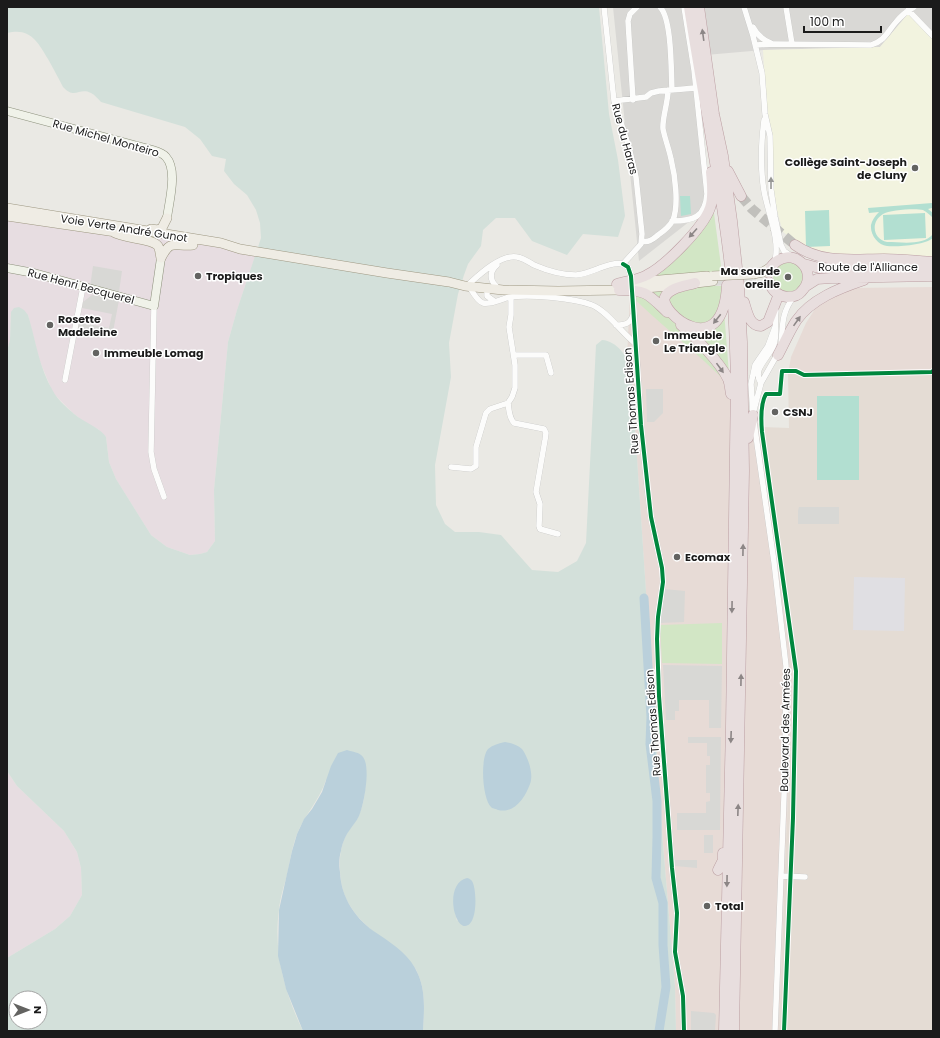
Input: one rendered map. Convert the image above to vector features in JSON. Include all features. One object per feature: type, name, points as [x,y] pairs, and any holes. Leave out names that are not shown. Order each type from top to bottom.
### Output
[{"type":"highway","points":[[689,7],[718,176],[729,259],[735,339],[739,471],[740,728],[730,979]]},
{"type":"highway","points":[[699,7],[714,114],[725,164],[739,286],[742,342],[729,792],[730,979],[734,1031]]},
{"type":"highway","points":[[695,283],[670,292],[665,298],[665,302],[670,311],[682,322],[689,326],[702,329],[710,327],[720,316],[726,288],[724,256],[697,66],[698,61]]},
{"type":"highway","points":[[618,287],[643,277],[660,267],[674,254],[704,220],[712,201],[710,158]]},
{"type":"highway","points":[[725,164],[741,196]]},
{"type":"highway","points":[[795,245],[815,256],[933,262]]},
{"type":"highway","points":[[773,265],[782,258],[793,257],[804,264],[808,275],[806,286],[799,294],[795,296],[777,296]]},
{"type":"highway","name":"Route de l'Alliance","points":[[804,264],[819,268],[933,268]]},
{"type":"highway","name":"Route de l'Alliance","points":[[806,286],[812,282],[822,279],[933,276]]},
{"type":"highway","points":[[778,355],[796,321],[814,304],[834,292],[872,277]]},
{"type":"highway","points":[[769,282],[777,296]]},
{"type":"highway","points":[[739,286],[750,320],[756,326],[761,326],[768,322],[777,296]]},
{"type":"highway","points":[[618,287],[638,290],[649,296],[688,331],[716,362],[728,378],[730,386],[731,434],[739,471]]},
{"type":"highway","points":[[739,471],[752,415]]},
{"type":"highway","points":[[718,870],[722,860],[724,819],[729,792]]},
{"type":"highway","points":[[737,827],[744,872]]},
{"type":"highway","points":[[723,1031],[724,999],[730,979],[740,911],[743,905]]},
{"type":"highway","points":[[719,916],[730,979]]},
{"type":"main road","name":"Voie Verte André Gunot","points":[[7,208],[114,229],[192,242],[219,249],[240,249],[456,284],[494,287],[511,291],[558,291],[753,276],[763,272],[773,265]]},
{"type":"main road","name":"Voie Verte André Gunot","points":[[7,216],[114,229]]},
{"type":"main road","points":[[160,258],[159,248],[155,243],[121,236],[114,229],[121,224],[158,230],[164,226],[167,218]]},
{"type":"main road","points":[[167,218],[168,227],[172,233],[192,242]]},
{"type":"main road","points":[[160,258],[169,246],[192,242]]},
{"type":"main road","name":"Voie Verte André Gunot","points":[[753,276],[769,282]]},
{"type":"main road","name":"Voie Verte André Gunot","points":[[618,287],[670,286],[712,279]]},
{"type":"street","name":"Rue du Haras","points":[[604,7],[614,101],[636,177],[642,241]]},
{"type":"street","points":[[633,100],[628,21],[630,14],[637,7]]},
{"type":"street","points":[[623,264],[638,248],[642,241],[646,242],[651,240],[666,229],[672,221],[675,206],[675,185],[671,158],[663,126],[670,90],[668,28],[664,14],[660,7]]},
{"type":"street","points":[[672,221],[681,221],[698,216],[703,212],[707,194],[696,88],[684,7]]},
{"type":"street","points":[[786,7],[792,44]]},
{"type":"street","points":[[745,9],[755,30],[765,41],[774,44]]},
{"type":"street","points":[[745,9],[756,45],[762,73],[765,114],[770,136],[771,190],[781,245],[784,251],[793,257]]},
{"type":"street","points":[[756,45],[871,45],[879,42],[888,34],[896,22],[911,9],[933,36]]},
{"type":"street","points":[[614,101],[633,100],[646,97],[651,93],[696,88]]},
{"type":"street","name":"Rue Michel Monteiro","points":[[7,111],[150,149],[162,154],[169,160],[172,170],[172,182],[167,218]]},
{"type":"street","points":[[765,114],[761,158],[764,191],[776,246],[776,255],[773,265]]},
{"type":"street","points":[[761,158],[763,154],[767,153],[770,159]]},
{"type":"street","points":[[761,158],[766,164],[770,159]]},
{"type":"street","points":[[631,276],[628,267],[623,264],[611,265],[584,274],[566,275],[545,270],[519,257],[511,257],[492,265],[470,285],[482,302],[486,303],[494,301],[511,291],[593,305],[602,311],[635,343]]},
{"type":"street","points":[[160,258],[154,306],[151,452],[154,469],[164,497]]},
{"type":"street","points":[[494,301],[488,296],[488,292],[494,287],[491,279],[492,271],[503,260]]},
{"type":"street","name":"Rue Henri Becquerel","points":[[7,268],[26,271],[154,306]]},
{"type":"street","points":[[65,380],[83,286]]},
{"type":"street","points":[[451,467],[471,469],[476,466],[476,448],[486,412],[490,409],[508,403],[512,398],[515,388],[515,365],[509,336],[511,291]]},
{"type":"street","name":"Rue Thomas Edison","points":[[633,295],[640,425],[652,521],[662,568],[657,639],[659,696],[672,868],[677,913],[676,952],[683,996],[684,1031]]},
{"type":"street","points":[[760,386],[758,372],[774,345],[775,340],[777,296]]},
{"type":"street","points":[[752,415],[760,386],[769,367],[778,355],[784,314],[787,306],[795,296]]},
{"type":"street","points":[[616,325],[630,322],[634,313]]},
{"type":"street","name":"Boulevard des Armées","points":[[775,327],[768,346],[758,360],[751,384],[752,415],[756,430],[774,559],[786,666],[787,698],[782,876],[775,1031]]},
{"type":"street","points":[[514,355],[546,355],[551,373]]},
{"type":"street","points":[[766,357],[769,367]]},
{"type":"street","name":"Boulevard des Armées","points":[[756,430],[760,386]]},
{"type":"street","points":[[508,403],[511,420],[514,423],[544,429],[546,433],[536,492],[540,504],[539,526],[543,530],[558,534]]},
{"type":"street","points":[[782,876],[805,877]]},
{"type":"shaded area","points":[[7,7],[599,7],[609,114],[618,160],[625,216],[618,237],[583,234],[567,255],[532,241],[515,218],[496,218],[483,230],[481,246],[468,264],[458,294],[449,343],[451,377],[435,465],[436,505],[445,524],[455,532],[479,532],[501,535],[532,570],[558,572],[577,561],[586,543],[596,345],[602,340],[607,341],[617,346],[621,350],[631,369],[663,844],[675,986],[676,1031],[423,1031],[423,995],[421,981],[416,970],[409,960],[376,934],[358,917],[345,897],[342,885],[340,866],[341,850],[346,835],[361,811],[366,780],[326,780],[320,794],[297,834],[292,849],[279,910],[279,957],[286,988],[303,1031],[7,1031],[7,958],[55,929],[70,916],[82,895],[81,868],[77,852],[64,831],[17,786],[7,771],[7,351],[10,340],[11,312],[14,308],[19,307],[28,315],[44,373],[57,397],[76,415],[100,431],[106,437],[109,462],[116,479],[151,535],[167,547],[190,555],[207,552],[215,541],[214,490],[228,342],[261,238],[260,223],[256,210],[247,195],[234,184],[224,171],[226,159],[212,156],[200,139],[185,127],[101,102],[91,93],[83,91],[71,93],[67,91],[63,87],[37,42],[27,34],[15,32],[7,33]],"holes":[[[475,893],[457,921],[454,901]]]},
{"type":"shaded area","points":[[613,7],[933,7],[933,40],[908,14],[880,47],[763,50],[694,56],[708,191],[699,214],[639,261]]},
{"type":"shaded area","points":[[908,14],[933,40],[933,259],[832,256],[805,248],[783,232],[771,190],[763,50],[880,47]]},
{"type":"shaded area","points":[[7,205],[258,248],[228,342],[214,490],[215,541],[207,552],[190,555],[167,547],[151,535],[116,479],[109,462],[106,437],[98,429],[87,424],[73,413],[53,393],[39,359],[28,315],[11,312],[10,341],[7,351]]},
{"type":"shaded area","points":[[93,266],[122,271],[119,292],[90,287]]},
{"type":"shaded area","points":[[933,287],[932,371],[788,374],[791,357],[806,323],[815,309],[830,296],[851,288]]},
{"type":"shaded area","points":[[92,295],[119,300],[112,337],[76,330],[77,322],[109,328],[112,314],[82,308],[83,302]]},
{"type":"shaded area","points":[[630,295],[713,368],[730,386],[761,427],[762,449],[782,557],[794,677],[779,1031],[676,1031],[675,986],[663,844],[631,370],[627,358]]},
{"type":"shaded area","points":[[933,365],[933,1031],[779,1031],[794,677],[782,557],[762,449],[761,427],[789,428],[788,374],[932,371]]},
{"type":"shaded area","points":[[646,389],[663,389],[663,413],[654,422],[647,422]]},
{"type":"shaded area","points":[[799,507],[839,507],[839,524],[798,524]]},
{"type":"shaded area","points":[[854,577],[905,578],[904,631],[853,630]]},
{"type":"shaded area","points":[[664,589],[685,591],[684,622],[660,623]]},
{"type":"shaded area","points":[[663,665],[722,666],[721,728],[709,728],[709,700],[679,700],[679,711],[675,711],[675,720],[666,720]]},
{"type":"shaded area","points":[[688,737],[721,737],[720,830],[677,830],[677,813],[706,813],[706,802],[710,801],[710,793],[706,793],[706,765],[710,765],[710,756],[707,756],[707,743],[688,743]]},
{"type":"shaded area","points":[[7,771],[17,786],[64,831],[77,852],[81,868],[82,895],[70,916],[55,929],[7,958]]},
{"type":"shaded area","points":[[704,835],[713,835],[713,853],[704,853]]},
{"type":"shaded area","points":[[675,860],[697,860],[697,868],[675,866]]},
{"type":"shaded area","points":[[691,1011],[714,1013],[716,1015],[715,1031],[691,1031]]},
{"type":"green space","points":[[680,196],[690,196],[691,214],[681,216]]},
{"type":"green space","points":[[932,203],[932,208],[928,209],[933,213],[933,218],[923,210],[896,210],[883,214],[879,217],[876,221],[875,230],[876,234],[882,240],[887,242],[918,242],[929,238],[933,234],[933,238],[911,245],[887,246],[878,242],[873,236],[871,229],[872,221],[879,212],[869,213],[868,208]]},
{"type":"green space","points":[[713,206],[722,273],[645,279],[660,273],[671,263]]},
{"type":"green space","points":[[829,210],[830,246],[806,247],[805,211]]},
{"type":"green space","points":[[925,213],[926,238],[884,240],[883,215]]},
{"type":"green space","points":[[788,262],[794,263],[802,271],[802,283],[794,291],[788,292],[782,291],[774,283],[773,277],[774,271],[782,263]]},
{"type":"green space","points":[[635,282],[722,286],[730,386],[624,289]]},
{"type":"green space","points":[[817,396],[859,396],[859,480],[817,480]]},
{"type":"green space","points":[[722,623],[722,664],[662,663],[660,625]]},
{"type":"water","points":[[505,742],[514,744],[522,749],[531,771],[531,780],[525,795],[518,804],[509,810],[504,811],[492,808],[489,804],[484,788],[483,770],[485,754],[488,749],[496,744]]},
{"type":"water","points":[[347,750],[358,753],[363,757],[367,777],[361,811],[357,820],[346,835],[340,853],[339,867],[343,891],[351,908],[363,922],[401,951],[415,967],[421,981],[423,995],[423,1031],[303,1031],[286,989],[278,956],[279,910],[292,851],[297,834],[304,819],[322,792],[331,766],[338,753]]},
{"type":"water","points":[[467,878],[472,881],[474,885],[475,906],[472,920],[465,926],[457,919],[453,904],[456,888],[460,881]]},
{"type":"pier","points":[[755,271],[756,283],[711,286],[710,274]]},
{"type":"waterway","points":[[644,598],[651,717],[650,744],[657,801],[656,878],[663,903],[663,945],[666,987],[659,1031]]},
{"type":"tunnel","points":[[741,196],[752,209],[795,245]]},
{"type":"cycle path","points":[[623,264],[628,267],[631,276],[641,425],[651,517],[662,568],[663,582],[658,617],[657,639],[659,696],[672,868],[677,913],[675,952],[683,996],[684,1031]]},
{"type":"cycle path","points":[[784,1031],[793,818],[796,671],[762,432],[761,417],[763,402],[766,394],[780,394],[782,371],[796,371],[804,375],[933,371]]},
{"type":"place","name":"Collège Saint-Joseph de Cluny","points":[[915,168]]},
{"type":"place","name":"Tropiques","points":[[198,276]]},
{"type":"place","name":"Ma sourde oreille","points":[[788,277]]},
{"type":"place","name":"Rosette Madeleine","points":[[50,325]]},
{"type":"place","name":"Immeuble Le Triangle","points":[[656,341]]},
{"type":"place","name":"Immeuble Lomag","points":[[96,353]]},
{"type":"place","name":"CSNJ","points":[[775,412]]},
{"type":"place","name":"Ecomax","points":[[677,557]]},
{"type":"place","name":"Total","points":[[707,906]]}]
